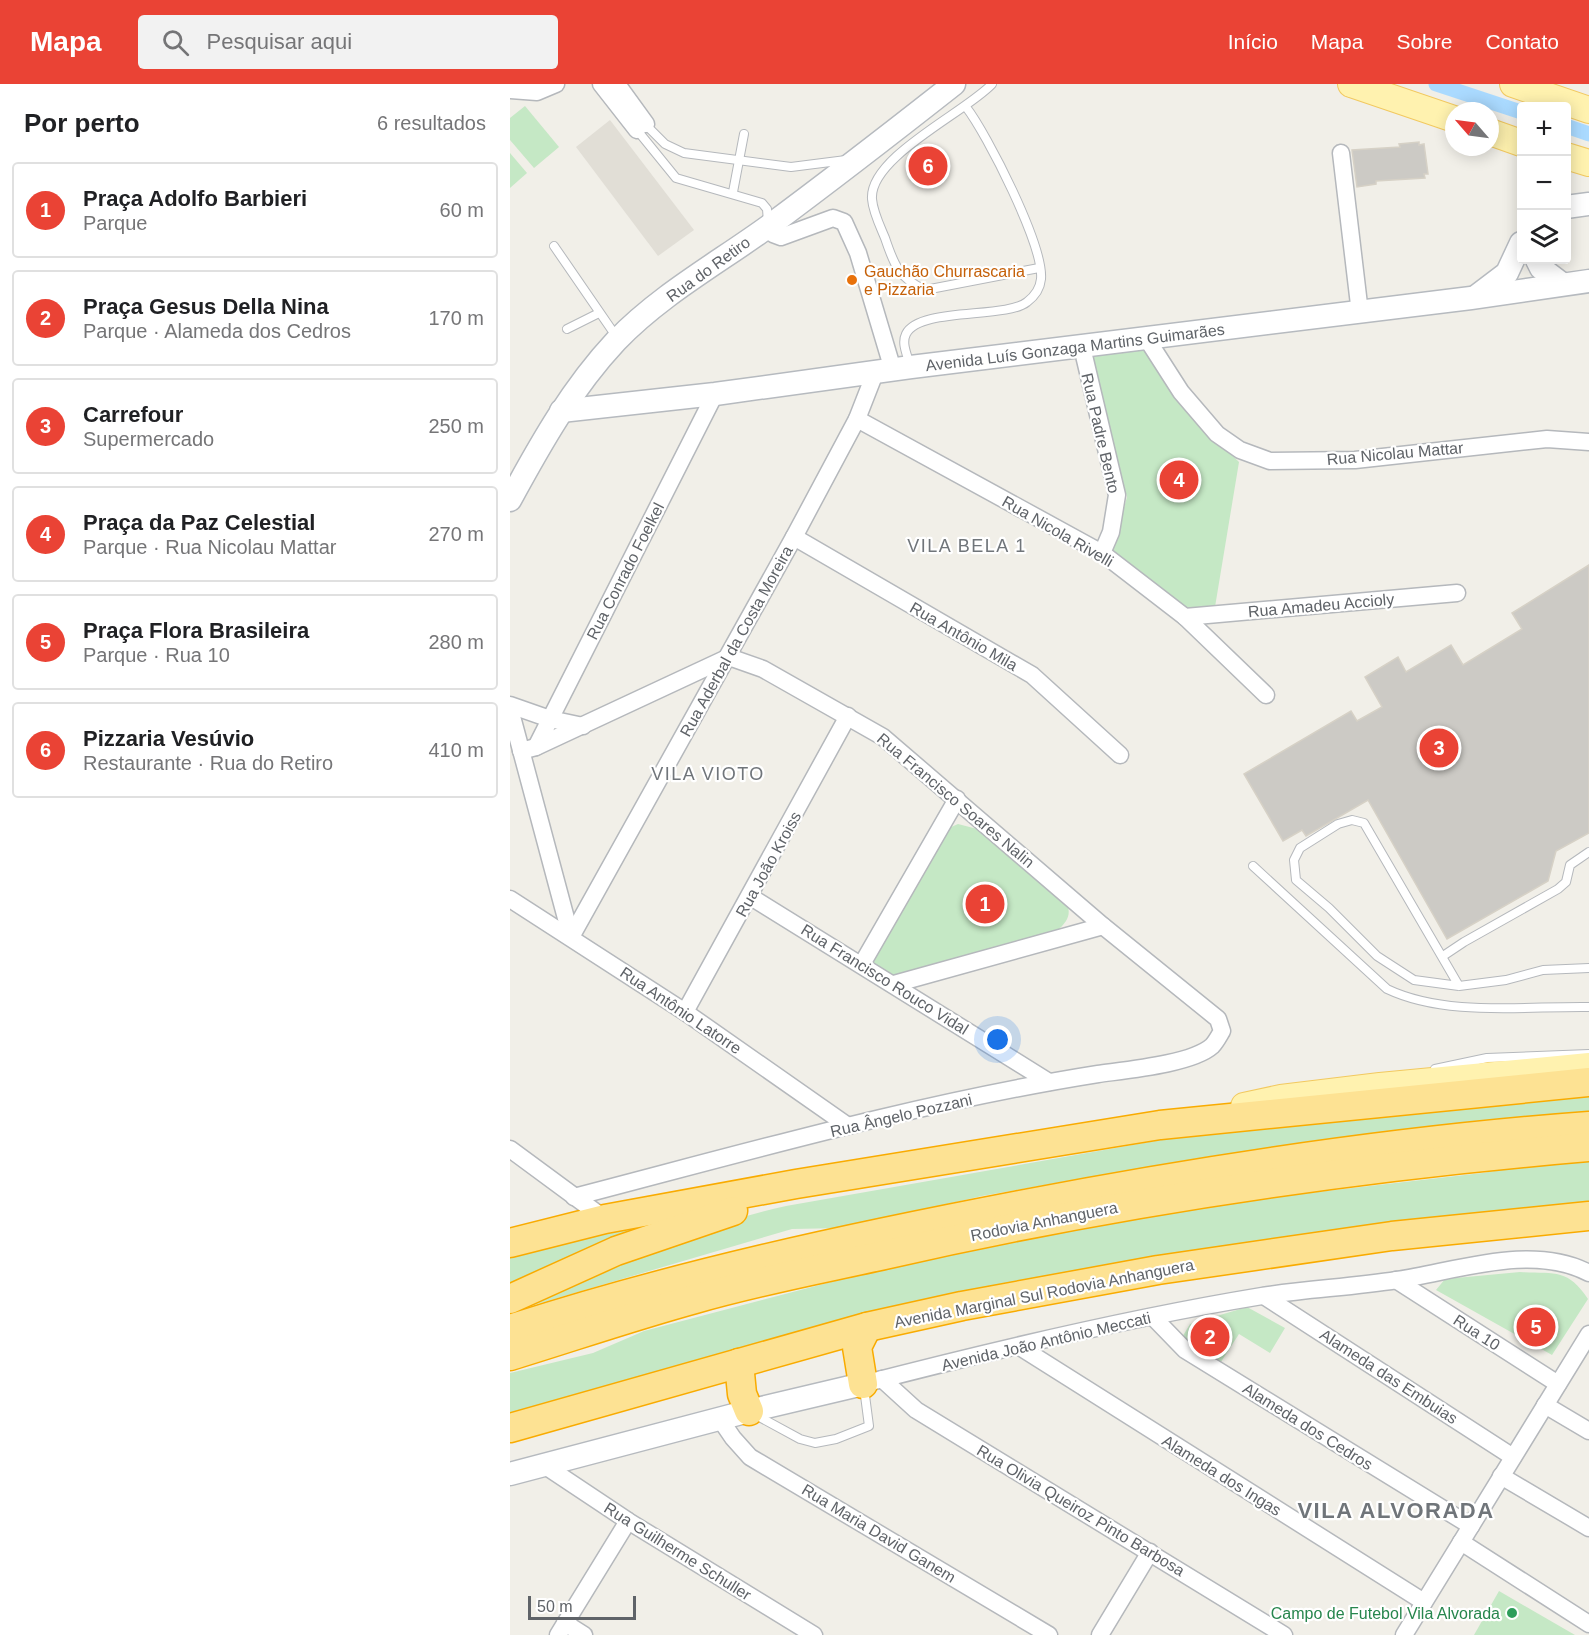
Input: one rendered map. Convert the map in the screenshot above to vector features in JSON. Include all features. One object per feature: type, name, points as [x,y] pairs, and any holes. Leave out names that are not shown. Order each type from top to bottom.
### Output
[{"type":"highway","points":[[510,1243],[605,1219],[796,1184],[1160,1125],[1589,1082]]},
{"type":"highway","name":"Rodovia Anhanguera","points":[[510,1329],[643,1289],[868,1234],[1165,1177],[1456,1138],[1589,1126]]},
{"type":"highway","name":"Rodovia Anhanguera","points":[[510,1356],[719,1293],[957,1238],[1080,1214],[1184,1196],[1403,1165],[1589,1147]]},
{"type":"highway","points":[[510,1299],[616,1251],[662,1233],[770,1200],[930,1164]]},
{"type":"highway","name":"Avenida Marginal Sul Rodovia Anhanguera","points":[[510,1428],[867,1327],[962,1306],[1158,1270],[1392,1236],[1589,1216]]},
{"type":"highway","points":[[867,1327],[857,1347],[872,1381]]},
{"type":"highway","points":[[739,1363],[742,1394],[748,1411]]},
{"type":"main road","name":"Rua do Retiro","points":[[510,500],[561,411],[585,376],[618,339],[675,291],[769,226],[954,84]]},
{"type":"main road","points":[[1351,84],[1445,116]]},
{"type":"main road","points":[[1513,84],[1586,109]]},
{"type":"main road","points":[[1499,136],[1517,143]]},
{"type":"main road","points":[[1571,158],[1589,163]]},
{"type":"main road","points":[[1571,206],[1589,204]]},
{"type":"main road","points":[[1471,298],[1507,273],[1517,252]]},
{"type":"main road","points":[[1539,264],[1562,284]]},
{"type":"main road","name":"Avenida Luís Gonzaga Martins Guimarães","points":[[561,411],[715,394],[1360,313],[1589,281]]},
{"type":"main road","points":[[1160,1125],[1281,1098],[1589,1066]]},
{"type":"main road","name":"Avenida João Antônio Meccati","points":[[510,1474],[872,1381]]},
{"type":"street","points":[[510,90],[537,92],[556,84]]},
{"type":"street","points":[[601,84],[641,128]]},
{"type":"street","points":[[617,84],[641,128]]},
{"type":"street","points":[[1341,153],[1360,313]]},
{"type":"street","points":[[769,226],[773,234],[781,237],[832,218],[844,222],[861,262],[893,370]]},
{"type":"street","name":"Rua Nicolau Mattar","points":[[1147,339],[1181,392],[1217,434],[1240,450],[1270,461],[1355,460],[1547,439],[1589,442]]},
{"type":"street","name":"Rua Padre Bento","points":[[1082,347],[1117,495],[1111,532],[1102,553]]},
{"type":"street","name":"Rua Aderbal da Costa Moreira","points":[[571,937],[729,657],[857,419],[893,370]]},
{"type":"street","name":"Rua Conrado Foelkel","points":[[529,749],[550,719],[715,394]]},
{"type":"street","name":"Rua Nicola Rivelli","points":[[857,419],[1102,553],[1185,617],[1266,695]]},
{"type":"street","name":"Rua Antônio Mila","points":[[794,537],[1032,675],[1120,754]]},
{"type":"street","name":"Rua Amadeu Accioly","points":[[1185,617],[1457,592]]},
{"type":"street","points":[[529,749],[729,657]]},
{"type":"street","name":"Rua Francisco Soares Nalin","points":[[729,657],[763,669],[882,737],[1103,926],[1218,1019],[1222,1031]]},
{"type":"street","points":[[510,707],[583,726]]},
{"type":"street","points":[[510,707],[529,749],[571,937]]},
{"type":"street","name":"Rua João Kroiss","points":[[685,1012],[751,897],[848,716]]},
{"type":"street","points":[[862,964],[957,799]]},
{"type":"street","name":"Rua Francisco Rouco Vidal","points":[[751,897],[1049,1082]]},
{"type":"street","name":"Rua Antônio Latorre","points":[[510,899],[685,1012],[848,1126]]},
{"type":"street","points":[[894,984],[1103,926]]},
{"type":"street","name":"Rua Ângelo Pozzani","points":[[573,1197],[848,1126],[1049,1082],[1161,1064],[1201,1053],[1213,1045],[1222,1031]]},
{"type":"street","points":[[510,1149],[605,1219]]},
{"type":"street","name":"Avenida João Antônio Meccati","points":[[872,1381],[1153,1317],[1264,1296],[1396,1280],[1503,1261],[1550,1261],[1576,1266],[1589,1273]]},
{"type":"street","name":"Rua 10","points":[[1396,1280],[1558,1384]]},
{"type":"street","name":"Alameda das Embuias","points":[[1264,1296],[1513,1456]]},
{"type":"street","name":"Alameda dos Cedros","points":[[1153,1317],[1185,1350],[1471,1526]]},
{"type":"street","points":[[1404,1635],[1589,1334]]},
{"type":"street","name":"Alameda dos Ingas","points":[[1020,1347],[1424,1602]]},
{"type":"street","name":"Rua Olivia Queiroz Pinto Barbosa","points":[[872,1381],[1284,1635]]},
{"type":"street","points":[[1545,1405],[1589,1431]]},
{"type":"street","name":"Rua Maria David Ganem","points":[[720,1419],[750,1457],[1049,1635]]},
{"type":"street","name":"Rua Guilherme Schuller","points":[[544,1465],[628,1521],[814,1635]]},
{"type":"street","points":[[1501,1476],[1589,1528]]},
{"type":"street","points":[[584,1635],[562,1629],[628,1521]]},
{"type":"street","points":[[1461,1542],[1589,1624]]},
{"type":"street","points":[[1100,1635],[1150,1552]]},
{"type":"lane","points":[[993,84],[966,107],[932,127],[903,151],[878,177],[872,197],[898,271],[909,283],[925,290],[941,289],[1040,268]]},
{"type":"lane","points":[[893,370],[906,334],[916,324],[937,318],[1025,304],[1038,292],[1041,278],[1036,250],[993,152],[966,107]]},
{"type":"lane","points":[[641,128],[684,153],[740,162],[791,167],[855,159]]},
{"type":"lane","points":[[641,128],[676,178],[687,183],[733,192],[762,203],[767,209],[769,226]]},
{"type":"lane","points":[[733,192],[744,134]]},
{"type":"lane","points":[[554,246],[618,339]]},
{"type":"lane","points":[[567,329],[599,313]]},
{"type":"lane","points":[[1459,986],[1364,823],[1352,820],[1338,824],[1300,848],[1294,861],[1296,880],[1329,908],[1377,956],[1414,980],[1459,986],[1506,980],[1543,970],[1589,968]]},
{"type":"lane","points":[[1443,956],[1558,890],[1566,882],[1570,865],[1589,852]]},
{"type":"lane","points":[[1253,866],[1296,903],[1387,989],[1408,999],[1428,1004],[1458,1006],[1589,1007]]},
{"type":"lane","points":[[1296,903],[1299,883]]},
{"type":"lane","points":[[1380,1086],[1435,1069],[1487,1058],[1589,1054]]},
{"type":"lane","points":[[748,1411],[808,1442],[836,1439],[869,1426],[872,1381]]},
{"type":"shaded area","points":[[610,120],[694,230],[658,256],[576,147]]},
{"type":"green space","points":[[525,106],[559,147],[534,168],[510,140],[510,118]]},
{"type":"green space","points":[[510,153],[527,173],[510,188]]},
{"type":"green space","points":[[1145,349],[1180,404],[1239,462],[1215,607],[1183,608],[1112,551],[1127,497],[1088,352]]},
{"type":"green space","points":[[958,824],[981,830],[1065,899],[1068,916],[1057,931],[895,981],[870,965],[949,828]]},
{"type":"green space","points":[[1589,1095],[1589,1112],[1211,1156],[982,1196],[843,1228],[792,1229],[510,1312],[576,1279],[645,1250],[715,1225],[786,1206],[1189,1135]]},
{"type":"green space","points":[[1589,1156],[1589,1202],[1346,1231],[510,1415],[510,1373],[593,1353],[644,1331],[858,1275],[1043,1236],[1230,1202],[1482,1173]]},
{"type":"green space","points":[[657,1220],[510,1293],[510,1253]]},
{"type":"green space","points":[[1520,1272],[1551,1273],[1567,1277],[1581,1289],[1588,1299],[1552,1355],[1436,1290],[1445,1279]]},
{"type":"green space","points":[[1247,1307],[1285,1328],[1270,1353],[1239,1334],[1219,1365],[1181,1339],[1190,1324]]},
{"type":"green space","name":"Campo de Futebol Vila Alvorada","points":[[1499,1591],[1575,1635],[1474,1635]]},
{"type":"building","points":[[1419,142],[1419,145],[1424,144],[1428,174],[1424,174],[1425,178],[1376,181],[1376,184],[1357,187],[1352,150],[1400,147],[1399,144]]},
{"type":"building","points":[[1589,565],[1589,833],[1556,851],[1548,881],[1447,939],[1368,800],[1306,836],[1302,830],[1283,841],[1244,774],[1351,711],[1357,721],[1382,707],[1365,677],[1398,657],[1406,672],[1451,645],[1463,665],[1522,629],[1512,613]]},
{"type":"waterway","points":[[1436,84],[1517,111]]},
{"type":"waterway","points":[[1571,128],[1589,134]]},
{"type":"place","name":"Pizzaria Vesúvio","points":[[928,166]]},
{"type":"place","name":"Gauchão Churrascaria e Pizzaria","points":[[852,280]]},
{"type":"place","name":"Praça da Paz Celestial","points":[[1179,480]]},
{"type":"place","name":"Carrefour","points":[[1439,748]]},
{"type":"place","name":"Praça Adolfo Barbieri","points":[[985,904]]},
{"type":"place","name":"Praça Flora Brasileira","points":[[1536,1327]]},
{"type":"place","name":"Praça Gesus Della Nina","points":[[1210,1337]]},
{"type":"place","name":"Campo de Futebol Vila Alvorada","points":[[1512,1613]]},
{"type":"district","name":"VILA BELA 1","points":[[967,546]]},
{"type":"district","name":"VILA VIOTO","points":[[708,774]]},
{"type":"district","name":"VILA ALVORADA","points":[[1396,1510]]}]
